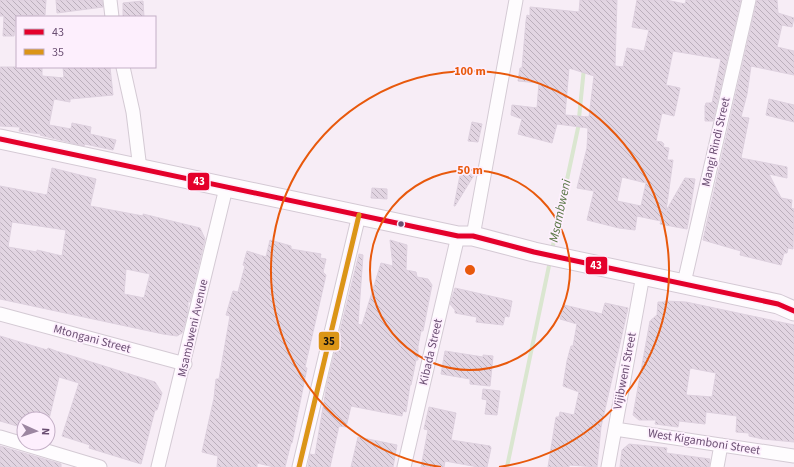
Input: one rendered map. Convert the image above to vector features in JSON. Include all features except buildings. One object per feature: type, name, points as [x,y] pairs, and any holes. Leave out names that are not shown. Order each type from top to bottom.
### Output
[{"type":"main road","points":[[0,139],[226,188],[466,236],[579,262],[789,306]]},
{"type":"street","points":[[110,0],[112,16]]},
{"type":"street","name":"Kibada Street","points":[[404,467],[466,236],[516,0]]},
{"type":"street","name":"Mangi Rindi Street","points":[[684,283],[749,0]]},
{"type":"street","points":[[123,68],[133,112],[140,169]]},
{"type":"street","name":"Msambweni Avenue","points":[[158,467],[185,364],[226,188]]},
{"type":"street","points":[[299,467],[358,215]]},
{"type":"street","name":"Vijibweni Street","points":[[608,467],[643,275]]},
{"type":"street","name":"Mtongani Street","points":[[0,314],[185,364]]},
{"type":"street","name":"West Kigamboni Street","points":[[615,429],[794,456]]},
{"type":"street","points":[[0,437],[100,467]]},
{"type":"street","points":[[718,467],[721,445]]},
{"type":"waterway","name":"Msambweni","points":[[552,250],[578,128],[584,68]]},
{"type":"waterway","name":"Msambweni","points":[[507,467],[550,261]]},
{"type":"transit line","name":"43","points":[[0,139],[458,236],[473,236],[534,252],[778,304],[794,311]]},
{"type":"transit line","name":"35","points":[[299,467],[359,215]]}]
